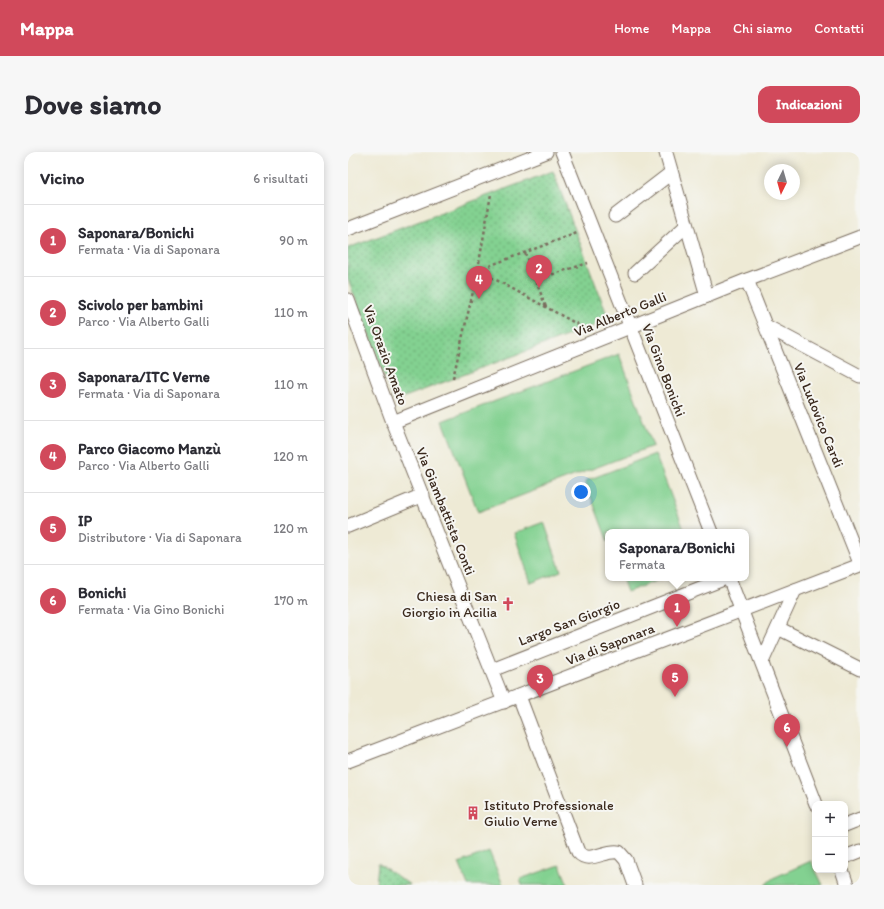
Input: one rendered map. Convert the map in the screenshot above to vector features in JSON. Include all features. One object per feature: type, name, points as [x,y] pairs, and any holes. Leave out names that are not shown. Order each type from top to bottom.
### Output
[{"type":"street","points":[[348,229],[546,152]]},
{"type":"street","name":"Via Gino Bonichi","points":[[562,152],[710,529]]},
{"type":"street","points":[[666,153],[707,296]]},
{"type":"street","points":[[615,216],[671,173]]},
{"type":"street","points":[[635,273],[686,226]]},
{"type":"street","name":"Via Alberto Galli","points":[[393,422],[747,280],[860,237]]},
{"type":"street","name":"Via Ludovico Cardi","points":[[747,280],[860,564]]},
{"type":"street","name":"Via Orazio Amato","points":[[348,300],[393,422]]},
{"type":"street","points":[[766,326],[860,376]]},
{"type":"street","name":"Via Giambattista Conti","points":[[393,422],[504,702]]},
{"type":"street","points":[[348,526],[423,496]]},
{"type":"street","name":"Via di Saponara","points":[[348,761],[742,611],[860,564]]},
{"type":"street","name":"Largo San Giorgio","points":[[492,670],[718,581]]},
{"type":"street","points":[[730,581],[815,801]]},
{"type":"street","points":[[762,662],[796,590]]},
{"type":"street","points":[[778,628],[860,669]]},
{"type":"street","points":[[519,696],[578,852],[583,856],[589,857],[612,851],[619,852],[626,860],[635,885]]},
{"type":"street","points":[[848,824],[860,819]]},
{"type":"street","points":[[848,856],[860,851]]},
{"type":"street","points":[[843,873],[847,885]]},
{"type":"path","points":[[453,378],[478,270],[492,194]]},
{"type":"path","points":[[478,270],[577,233]]},
{"type":"path","points":[[525,252],[546,307]]},
{"type":"path","points":[[535,280],[588,263]]},
{"type":"path","points":[[478,270],[589,330]]},
{"type":"green space","points":[[553,171],[609,320],[394,401],[348,279],[348,248]]},
{"type":"green space","points":[[619,354],[653,446],[478,512],[443,421]]},
{"type":"green space","points":[[655,454],[684,529],[605,529],[605,534],[585,481]]},
{"type":"green space","points":[[544,522],[561,571],[531,583],[514,533]]},
{"type":"green space","points":[[623,581],[655,581],[627,592]]},
{"type":"green space","points":[[489,851],[503,885],[468,885],[459,863]]},
{"type":"green space","points":[[811,861],[812,873],[817,873],[823,885],[765,885],[773,878]]},
{"type":"green space","points":[[378,863],[410,885],[376,885]]},
{"type":"green space","points":[[560,865],[568,885],[522,885],[520,879]]},
{"type":"place","name":"Scivolo per bambini","points":[[539,288]]},
{"type":"place","name":"Parco Giacomo Manzù","points":[[479,299]]},
{"type":"place","name":"Chiesa di San Giorgio in Acilia","points":[[508,604]]},
{"type":"place","name":"Saponara/Bonichi","points":[[677,627]]},
{"type":"place","name":"IP","points":[[675,697]]},
{"type":"place","name":"Saponara/ITC Verne","points":[[540,698]]},
{"type":"place","name":"Bonichi","points":[[787,747]]},
{"type":"place","name":"Istituto Professionale Giulio Verne","points":[[473,813]]}]
